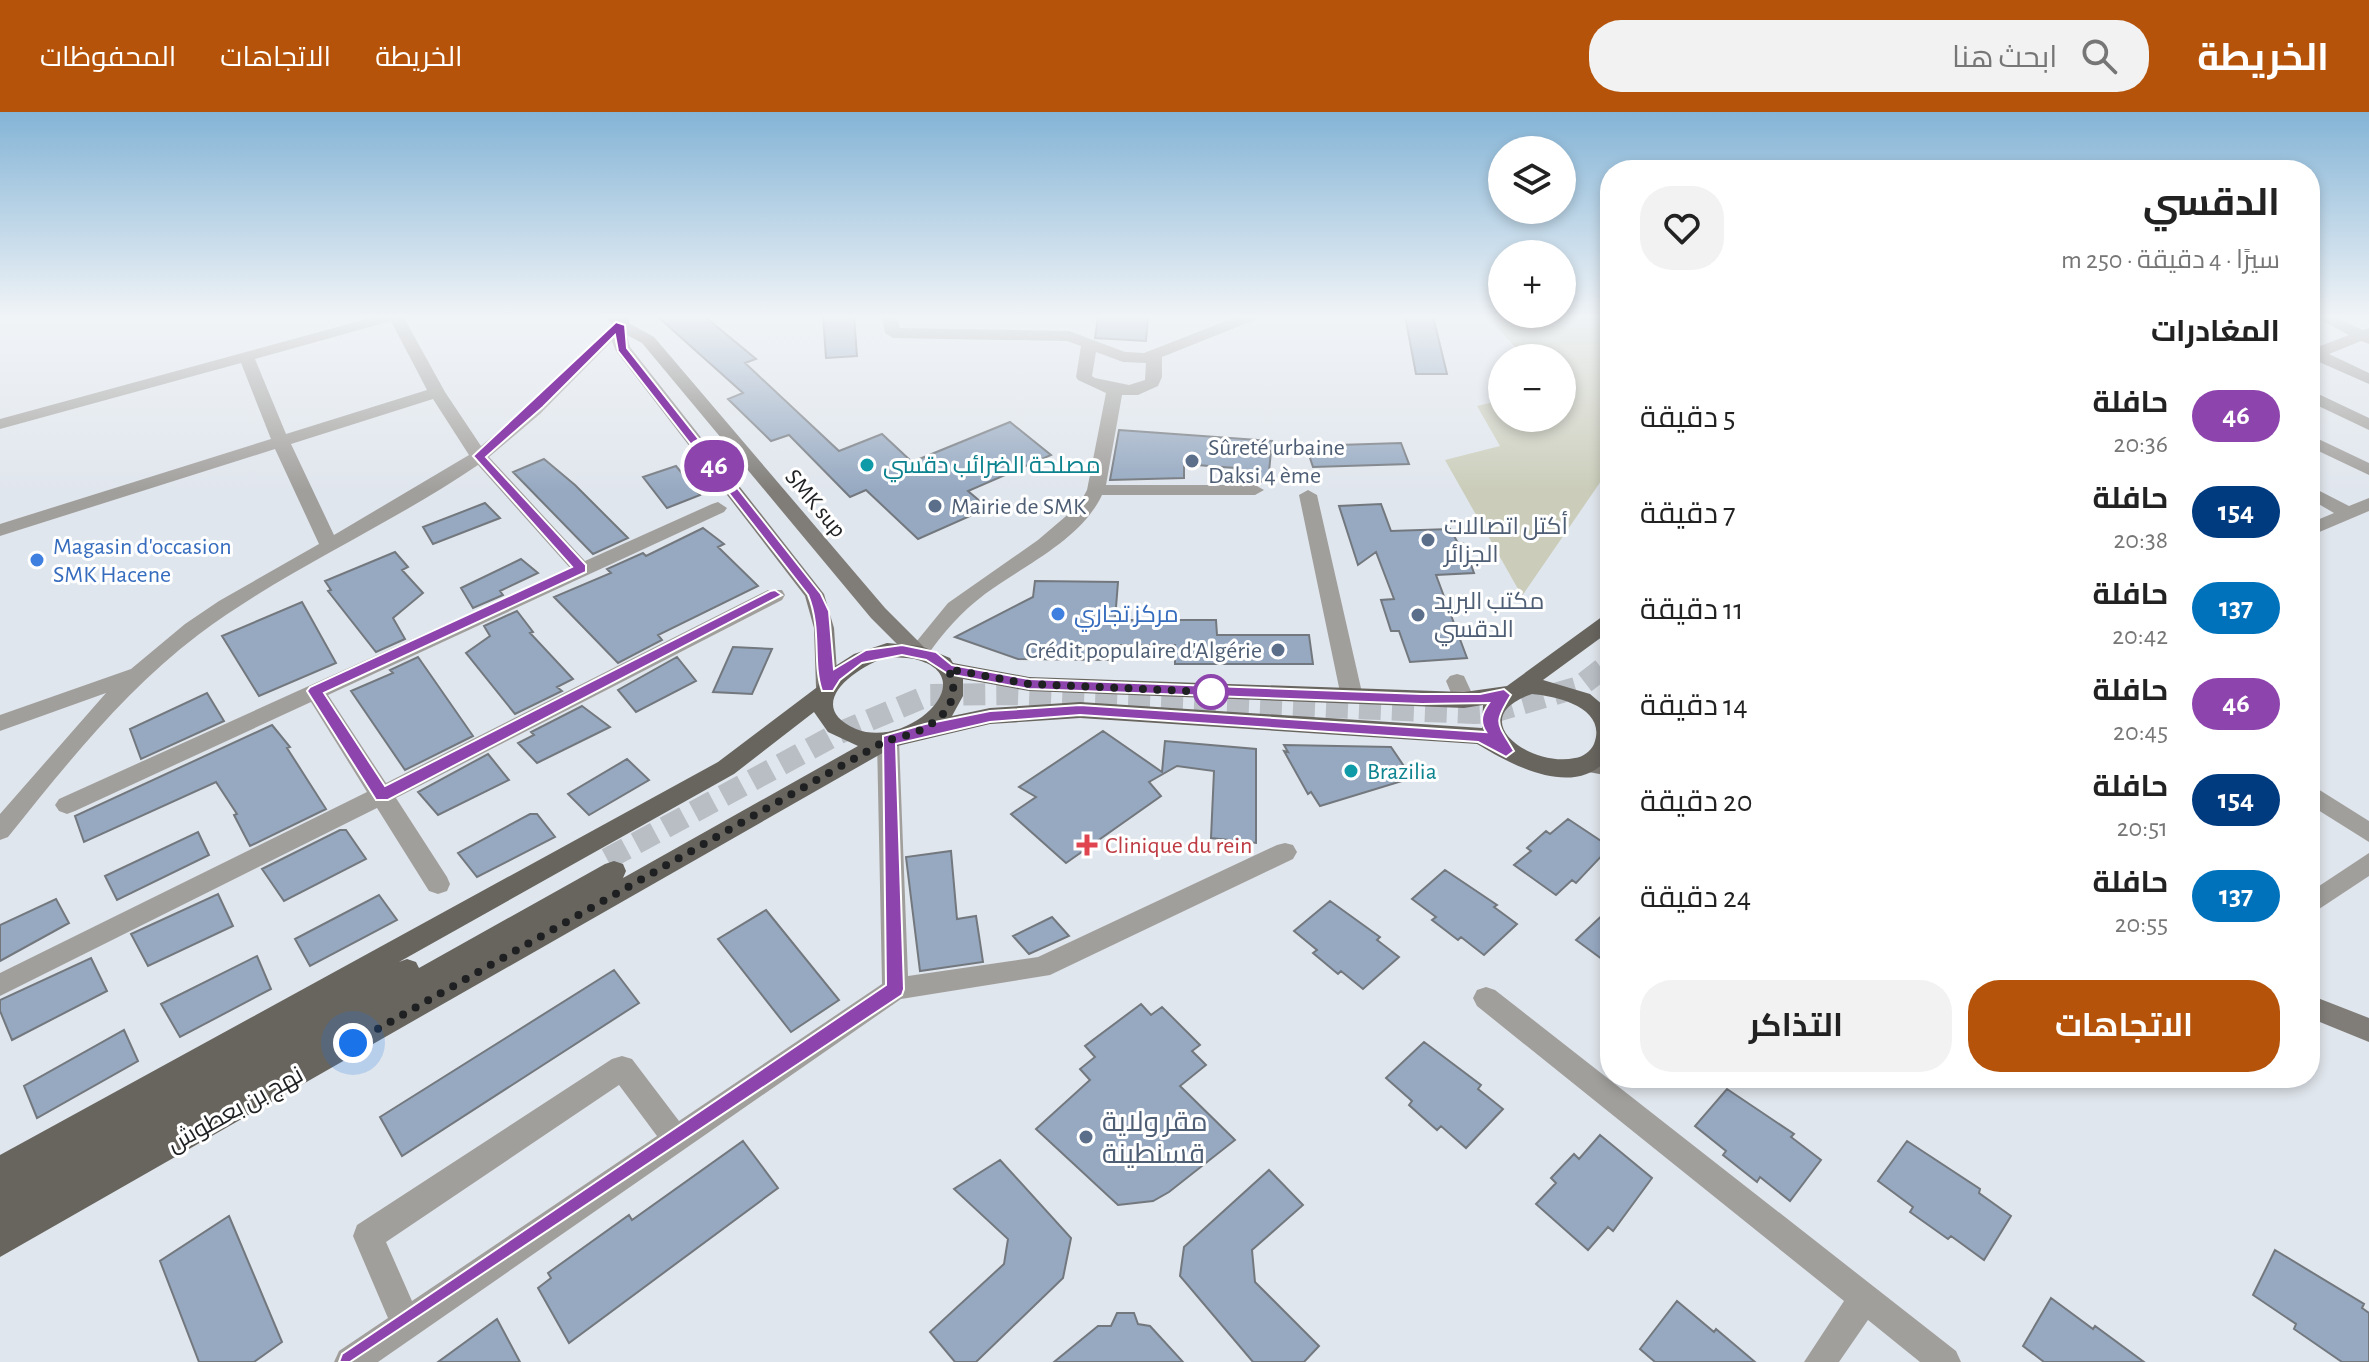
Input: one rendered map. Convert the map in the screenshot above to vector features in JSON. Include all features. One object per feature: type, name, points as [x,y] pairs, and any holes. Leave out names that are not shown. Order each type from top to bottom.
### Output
[{"type":"main road","points":[[643,374],[814,594],[822,611],[825,635],[824,705],[828,718],[837,728],[860,738],[888,740],[990,716],[1080,710],[1481,736],[1542,768],[1557,770],[1586,764],[1600,766]]},
{"type":"main road","name":"SMK sup","points":[[677,374],[878,613],[918,651]]},
{"type":"main road","points":[[1506,751],[1490,726],[1490,713],[1510,692],[1600,628]]},
{"type":"main road","points":[[0,1170],[726,768],[826,690],[845,667],[871,654],[918,651],[941,662],[948,669],[954,681],[954,694],[949,707],[925,729]]},
{"type":"main road","points":[[948,669],[1029,684],[1352,697],[1461,690],[1510,692],[1547,686],[1564,690],[1600,712]]},
{"type":"main road","name":"نهج بن بعطوش","points":[[0,1242],[888,740]]},
{"type":"main road","points":[[1586,764],[1600,753]]},
{"type":"main road","name":"نهج بن بعطوش","points":[[0,1195],[611,865],[0,1216]]},
{"type":"main road","points":[[2320,1010],[2369,1030]]},
{"type":"street","points":[[0,424],[180,374]]},
{"type":"street","points":[[253,374],[330,547]]},
{"type":"street","points":[[427,374],[479,456],[581,569]]},
{"type":"street","points":[[1,825],[137,673],[192,629],[479,456],[538,404],[566,374]]},
{"type":"street","points":[[1084,374],[1097,387],[1115,390],[1150,384],[1154,374]]},
{"type":"street","points":[[918,651],[944,615],[1079,517],[1093,500],[1115,390]]},
{"type":"street","points":[[0,530],[437,392]]},
{"type":"street","points":[[2320,400],[2369,425]]},
{"type":"street","points":[[2320,445],[2369,470]]},
{"type":"street","points":[[1096,490],[1255,490]]},
{"type":"street","points":[[1308,495],[1352,697]]},
{"type":"street","points":[[2320,497],[2348,513]]},
{"type":"street","points":[[2320,526],[2369,504]]},
{"type":"street","points":[[67,805],[718,508]]},
{"type":"street","points":[[0,985],[775,595]]},
{"type":"street","points":[[0,723],[137,673]]},
{"type":"street","points":[[315,691],[438,884]]},
{"type":"street","points":[[888,740],[895,989]]},
{"type":"street","points":[[2320,800],[2369,833]]},
{"type":"street","points":[[350,1362],[895,989],[1041,967],[1285,852]]},
{"type":"street","points":[[2320,898],[2369,863]]},
{"type":"street","points":[[1486,998],[1945,1362]]},
{"type":"street","points":[[406,1324],[368,1236],[622,1068],[676,1139]]},
{"type":"street","points":[[1820,1362],[1865,1298]]},
{"type":"green space","points":[[1576,374],[1600,374],[1600,483],[1522,596],[1445,460],[1500,446],[1492,432],[1576,432]]},
{"type":"green space","points":[[1488,403],[1488,425],[1477,406]]},
{"type":"building","points":[[722,374],[757,374],[839,451],[882,434],[912,462],[1010,422],[1051,455],[968,491],[988,508],[918,539],[866,490],[850,497],[789,435],[771,441],[728,399],[743,393]]},
{"type":"building","points":[[1119,430],[1272,441],[1268,482],[1234,480],[1235,468],[1184,464],[1184,478],[1110,480]]},
{"type":"building","points":[[1401,443],[1409,464],[1313,467],[1306,446]]},
{"type":"building","points":[[544,459],[628,538],[593,554],[513,472]]},
{"type":"building","points":[[676,466],[700,495],[667,508],[643,477]]},
{"type":"building","points":[[485,503],[500,518],[433,544],[423,527]]},
{"type":"building","points":[[1381,504],[1391,531],[1450,529],[1458,543],[1463,543],[1474,573],[1436,575],[1467,658],[1410,662],[1399,631],[1391,631],[1381,600],[1394,599],[1376,552],[1358,565],[1339,506]]},
{"type":"building","points":[[703,528],[724,544],[718,547],[758,586],[658,635],[662,640],[618,663],[554,597],[611,573],[607,569],[643,553],[646,556]]},
{"type":"building","points":[[395,552],[408,567],[402,570],[423,593],[393,618],[405,639],[376,652],[328,591],[331,590],[325,581]]},
{"type":"building","points":[[521,559],[538,573],[500,591],[503,595],[473,608],[461,588]]},
{"type":"building","points":[[1035,581],[1118,582],[1115,620],[1216,620],[1217,635],[1309,635],[1313,664],[1175,664],[1175,645],[1113,645],[1112,660],[1018,659],[955,637],[1033,597]]},
{"type":"building","points":[[302,602],[336,663],[259,696],[222,636]]},
{"type":"building","points":[[517,611],[533,632],[530,633],[573,679],[557,687],[562,691],[515,714],[466,653],[490,636],[484,626]]},
{"type":"building","points":[[733,647],[772,649],[752,694],[713,692]]},
{"type":"building","points":[[418,657],[473,736],[405,770],[351,691],[393,673],[390,670]]},
{"type":"building","points":[[677,657],[696,681],[636,712],[618,690]]},
{"type":"building","points":[[207,693],[224,721],[141,759],[130,729]]},
{"type":"building","points":[[582,706],[610,727],[537,763],[518,743],[534,735],[531,732]]},
{"type":"building","points":[[272,725],[290,747],[287,748],[326,809],[250,846],[234,815],[237,814],[216,782],[84,842],[75,816]]},
{"type":"building","points":[[1103,731],[1162,772],[1165,741],[1256,749],[1256,843],[1211,838],[1214,771],[1177,766],[1149,782],[1161,796],[1066,863],[1011,814],[1036,797],[1019,787]]},
{"type":"building","name":"Brazilia","points":[[1284,745],[1391,747],[1412,778],[1320,806],[1311,792],[1308,794],[1284,751],[1288,752]]},
{"type":"building","points":[[488,754],[509,780],[438,815],[418,792]]},
{"type":"building","points":[[627,759],[649,780],[589,815],[568,794]]},
{"type":"building","points":[[530,814],[537,814],[555,837],[477,877],[458,853]]},
{"type":"building","points":[[1568,819],[1600,840],[1600,858],[1576,883],[1572,880],[1556,895],[1514,865],[1531,851],[1527,848],[1546,831],[1550,834]]},
{"type":"building","points":[[340,830],[346,830],[366,859],[284,901],[262,869]]},
{"type":"building","points":[[198,832],[209,855],[117,900],[105,876]]},
{"type":"building","points":[[951,851],[957,919],[976,916],[983,962],[920,971],[906,857]]},
{"type":"building","points":[[1445,870],[1497,905],[1494,907],[1517,924],[1484,955],[1432,920],[1436,917],[1412,899]]},
{"type":"building","points":[[218,894],[233,926],[148,966],[131,934]]},
{"type":"building","points":[[379,895],[397,920],[310,966],[295,939]]},
{"type":"building","points":[[56,899],[69,923],[0,961],[0,925]]},
{"type":"building","points":[[1330,901],[1380,937],[1377,940],[1399,957],[1363,989],[1341,971],[1338,974],[1313,953],[1317,950],[1294,931]]},
{"type":"building","points":[[766,910],[839,1000],[791,1032],[718,939]]},
{"type":"building","points":[[1052,917],[1069,936],[1029,954],[1013,936]]},
{"type":"building","points":[[1600,917],[1600,958],[1576,940]]},
{"type":"building","points":[[257,956],[271,989],[180,1037],[161,1004]]},
{"type":"building","points":[[91,958],[107,991],[12,1040],[0,1011],[0,1000]]},
{"type":"building","points":[[614,970],[639,1003],[402,1156],[380,1117]]},
{"type":"building","points":[[1141,1004],[1151,1015],[1162,1007],[1200,1045],[1192,1051],[1206,1065],[1180,1086],[1235,1140],[1153,1201],[1118,1205],[1036,1129],[1090,1080],[1080,1069],[1095,1057],[1085,1046]]},
{"type":"building","points":[[124,1030],[138,1061],[37,1118],[24,1086]]},
{"type":"building","points":[[1424,1042],[1481,1085],[1478,1089],[1503,1109],[1466,1148],[1441,1126],[1437,1130],[1409,1105],[1412,1101],[1386,1078]]},
{"type":"building","points":[[1727,1089],[1794,1134],[1791,1137],[1821,1160],[1790,1201],[1760,1177],[1757,1182],[1723,1155],[1726,1151],[1695,1126]]},
{"type":"building","points":[[1600,1135],[1652,1178],[1613,1231],[1608,1227],[1588,1250],[1536,1204],[1556,1183],[1551,1178],[1574,1154],[1579,1159]]},
{"type":"building","points":[[743,1141],[778,1188],[569,1343],[538,1288],[551,1278],[548,1273],[629,1215],[632,1220]]},
{"type":"building","points":[[1907,1141],[1980,1189],[1979,1193],[2011,1216],[1984,1260],[1910,1212],[1913,1207],[1878,1181]]},
{"type":"building","points":[[1000,1160],[1071,1238],[1063,1278],[976,1362],[955,1362],[930,1332],[1004,1264],[1008,1239],[954,1189]]},
{"type":"building","points":[[1269,1170],[1303,1205],[1252,1250],[1255,1282],[1319,1346],[1304,1362],[1253,1362],[1180,1276],[1184,1247]]},
{"type":"building","points":[[229,1216],[282,1342],[254,1362],[199,1362],[160,1261]]},
{"type":"building","points":[[2275,1250],[2364,1304],[2362,1308],[2369,1313],[2369,1362],[2342,1362],[2294,1329],[2296,1324],[2253,1295]]},
{"type":"building","points":[[2051,1298],[2144,1362],[2044,1362],[2023,1346]]},
{"type":"building","points":[[1677,1301],[1755,1362],[1655,1362],[1640,1349]]},
{"type":"building","points":[[1117,1313],[1134,1313],[1138,1324],[1150,1326],[1183,1362],[1054,1362],[1098,1326],[1111,1326]]},
{"type":"building","points":[[497,1319],[520,1362],[438,1362]]},
{"type":"tunnel","points":[[607,859],[839,733],[929,695],[1013,694],[1475,713],[1493,712],[1579,687],[1600,671]]},
{"type":"bus line","name":"46","points":[[569,374],[479,456],[581,569],[315,691],[382,795],[775,595]]},
{"type":"bus line","name":"46","points":[[350,1362],[895,989],[888,740],[990,716],[1080,710],[1481,736],[1506,751],[1490,726],[1490,713],[1504,695],[1480,700],[1422,699],[1029,684],[948,669],[931,656],[902,650],[887,650],[857,659],[834,676],[827,687],[822,611],[814,594],[643,374]]},
{"type":"place","name":"Sûreté urbaine Daksi 4 ème","points":[[1192,461]]},
{"type":"place","name":"مصلحة الضرائب دقسي","points":[[867,465]]},
{"type":"place","name":"Mairie de SMK","points":[[935,506]]},
{"type":"place","name":"أكتل اتصالات الجزائر","points":[[1428,540]]},
{"type":"place","name":"Magasin d'occasion SMK Hacene","points":[[37,560]]},
{"type":"place","name":"مركز تجاري","points":[[1058,614]]},
{"type":"place","name":"مكتب البريد الدقسي","points":[[1418,615]]},
{"type":"place","name":"Crédit populaire d'Algérie","points":[[1278,650]]},
{"type":"place","name":"Brazilia","points":[[1351,771]]},
{"type":"place","name":"Clinique du rein","points":[[1087,845]]},
{"type":"place","name":"مقر ولاية قسنطينة","points":[[1086,1137]]},
{"type":"route","points":[[353,1043],[887,740],[913,735],[925,729],[949,707],[954,694],[954,681],[948,669],[1029,684],[1211,692]]}]
